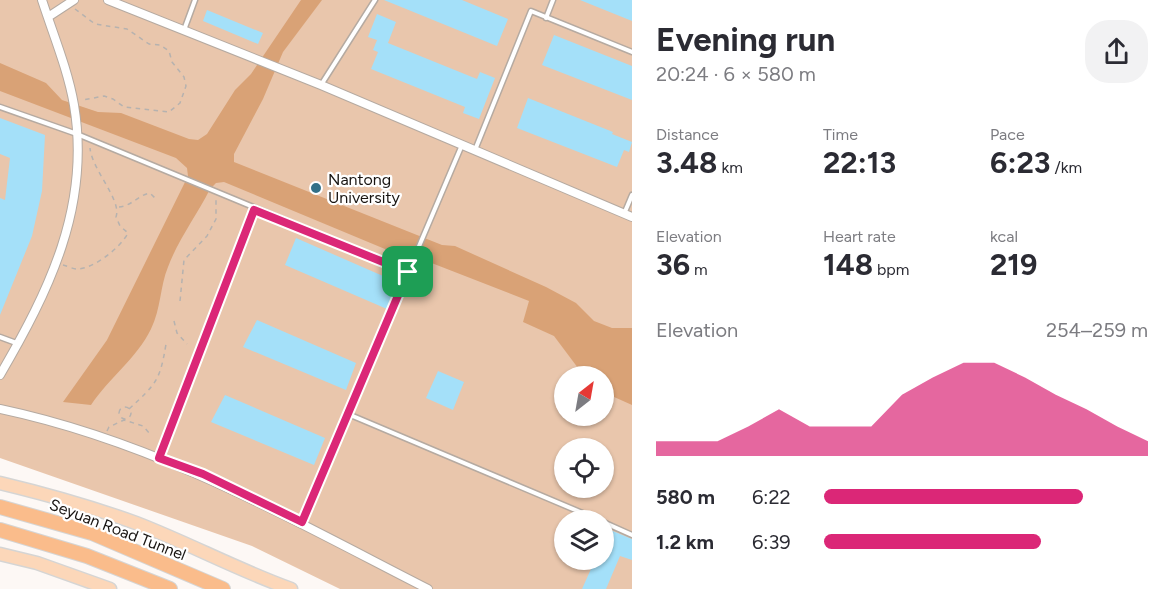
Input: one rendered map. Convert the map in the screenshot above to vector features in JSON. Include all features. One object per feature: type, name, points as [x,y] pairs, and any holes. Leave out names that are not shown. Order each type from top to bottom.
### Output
[{"type":"highway","name":"Seyuan Road Tunnel","points":[[0,507],[92,533],[225,589]]},
{"type":"highway","points":[[0,530],[87,556],[170,589]]},
{"type":"main road","points":[[0,483],[41,493],[136,524],[241,571],[291,589]]},
{"type":"main road","points":[[0,554],[37,563],[110,589]]},
{"type":"street","points":[[0,375],[41,304],[57,262],[76,190],[77,130],[73,101],[42,0]]},
{"type":"street","points":[[108,0],[321,85],[628,216]]},
{"type":"street","points":[[48,17],[72,1]]},
{"type":"street","points":[[0,409],[56,421],[105,436],[203,474],[302,522],[428,589]]},
{"type":"lane","points":[[183,30],[195,0]]},
{"type":"lane","points":[[321,85],[375,0]]},
{"type":"lane","points":[[546,18],[553,0]]},
{"type":"lane","points":[[475,151],[531,11],[632,52]]},
{"type":"lane","points":[[0,107],[77,130],[90,139],[254,210],[408,272]]},
{"type":"lane","points":[[302,522],[462,146]]},
{"type":"lane","points":[[628,216],[632,195]]},
{"type":"lane","points":[[159,458],[254,210]]},
{"type":"lane","points":[[0,337],[19,345]]},
{"type":"lane","points":[[348,414],[575,510]]},
{"type":"lane","points":[[614,527],[632,535]]},
{"type":"path","points":[[72,1],[79,13],[95,24],[127,29],[149,44],[160,45],[169,51],[172,62],[184,77],[186,86],[180,103],[169,112],[124,107],[104,96],[73,101]]},
{"type":"path","points":[[57,262],[78,269],[92,264],[115,248],[128,232],[120,226],[116,217],[118,207],[105,187],[91,154],[90,139]]},
{"type":"path","points":[[180,301],[184,261],[207,236],[216,219],[214,192]]},
{"type":"path","points":[[118,207],[132,204],[143,194],[150,193],[156,199]]},
{"type":"path","points":[[174,321],[177,333],[187,344]]},
{"type":"path","points":[[129,409],[143,399],[156,381],[163,367],[166,344]]},
{"type":"path","points":[[129,409],[124,407],[119,411],[124,420],[143,426],[151,435]]},
{"type":"path","points":[[105,436],[109,427],[130,417],[129,409]]},
{"type":"shaded area","name":"Nantong University","points":[[0,0],[632,0],[632,589],[340,589],[252,546],[0,458]]},
{"type":"shaded area","points":[[301,0],[322,0],[283,52],[263,99],[234,154],[234,162],[442,245],[455,246],[576,303],[594,321],[612,328],[632,328],[632,405],[614,397],[614,366],[576,366],[554,336],[523,322],[529,301],[411,255],[409,259],[224,182],[216,183],[210,189],[177,247],[165,274],[159,306],[151,329],[131,359],[91,405],[63,402],[107,340],[188,176],[187,168],[176,158],[0,91],[0,63],[46,83],[62,100],[98,112],[121,113],[189,139],[198,140],[207,134],[235,90],[251,74]]},
{"type":"building","points":[[384,0],[462,0],[508,19],[497,46]]},
{"type":"building","points":[[580,0],[632,0],[632,21]]},
{"type":"building","points":[[207,10],[263,33],[258,44],[203,21]]},
{"type":"building","points":[[377,14],[396,22],[388,43],[477,79],[480,72],[495,78],[479,119],[463,113],[465,107],[371,69],[378,52],[373,50],[377,40],[368,37]]},
{"type":"building","points":[[554,35],[632,66],[632,100],[542,65]]},
{"type":"building","points":[[528,98],[613,132],[612,134],[632,142],[629,152],[624,150],[617,167],[517,128]]},
{"type":"building","points":[[0,118],[45,135],[42,191],[32,236],[0,315],[0,198],[5,200],[10,158],[0,154]]},
{"type":"building","points":[[296,238],[399,283],[387,309],[285,265]]},
{"type":"building","points":[[257,320],[356,363],[346,390],[243,347]]},
{"type":"building","points":[[438,371],[464,382],[453,410],[426,398]]},
{"type":"building","points":[[225,395],[325,438],[314,465],[211,422]]},
{"type":"building","points":[[614,532],[632,539],[632,560],[620,556],[606,589],[582,589],[591,570],[614,570]]},
{"type":"place","name":"Nantong University","points":[[316,188]]},
{"type":"route","points":[[254,210],[408,272],[302,522],[203,474],[159,458],[254,210]]}]
